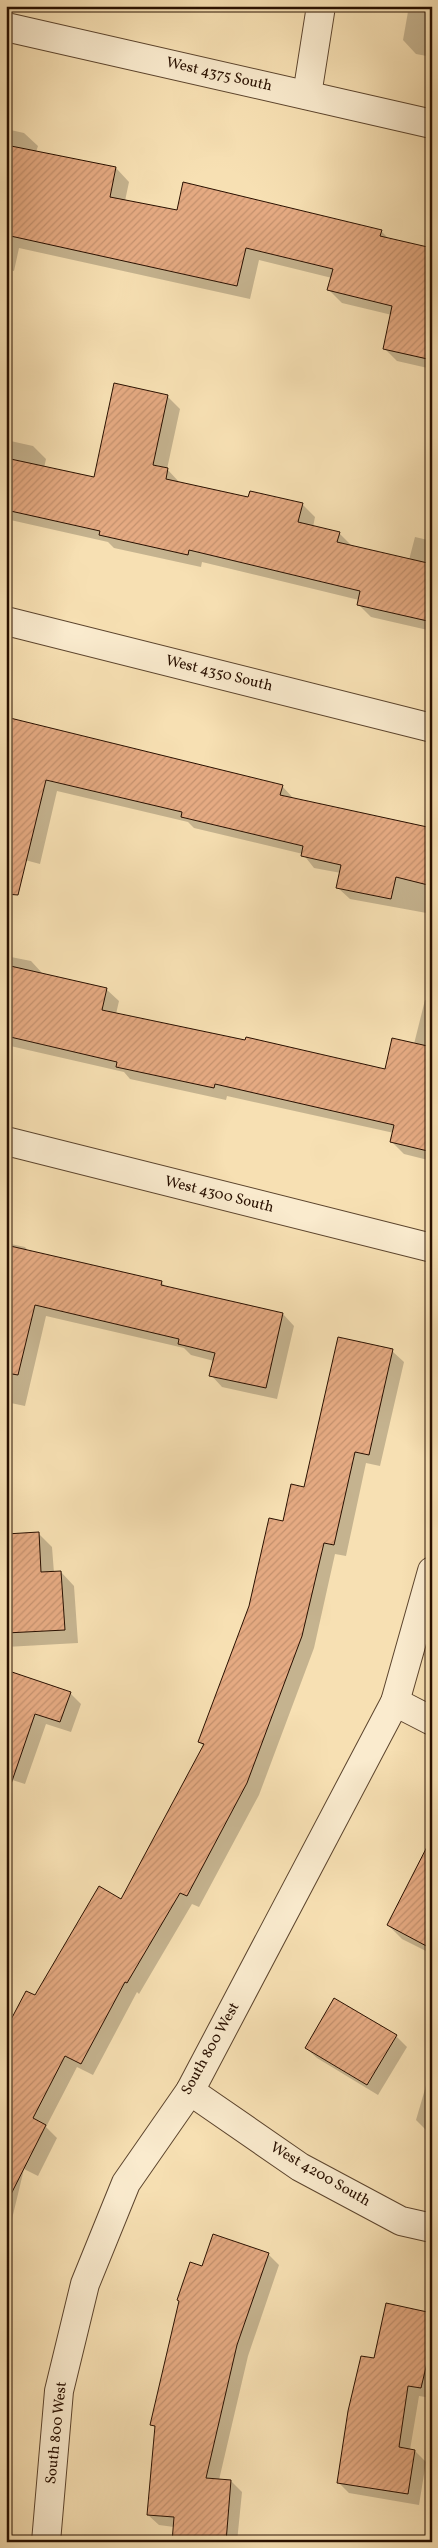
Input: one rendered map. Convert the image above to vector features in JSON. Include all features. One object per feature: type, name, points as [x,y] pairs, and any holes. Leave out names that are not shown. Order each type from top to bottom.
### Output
[{"type":"street","points":[[307,95],[321,6]]},
{"type":"street","name":"West 4375 South","points":[[6,27],[432,124]]},
{"type":"street","name":"West 4350 South","points":[[6,621],[432,728]]},
{"type":"street","name":"West 4300 South","points":[[6,1142],[432,1248]]},
{"type":"street","name":"South 800 West","points":[[46,2542],[59,2391],[85,2284],[126,2183],[190,2091],[395,1702],[432,1571]]},
{"type":"street","points":[[395,1702],[432,1721]]},
{"type":"street","name":"West 4200 South","points":[[190,2091],[300,2167],[401,2221],[432,2228]]},
{"type":"building","points":[[6,145],[116,167],[110,197],[177,210],[183,182],[382,230],[380,236],[432,248],[432,360],[383,349],[392,306],[327,290],[333,269],[246,248],[237,286],[6,235]]},
{"type":"building","points":[[114,383],[168,395],[153,465],[168,468],[166,479],[248,497],[250,491],[303,503],[298,522],[340,532],[337,542],[432,564],[432,622],[357,605],[360,591],[189,550],[188,555],[99,535],[100,531],[6,510],[6,458],[94,477]]},
{"type":"building","points":[[6,717],[283,785],[280,795],[432,828],[432,886],[396,877],[391,899],[336,888],[341,865],[301,856],[303,846],[181,817],[182,812],[46,780],[18,895],[6,894]]},
{"type":"building","points":[[6,965],[107,988],[102,1010],[245,1040],[246,1037],[385,1069],[392,1038],[432,1047],[432,1152],[390,1142],[394,1125],[215,1084],[214,1088],[116,1067],[117,1062],[6,1036]]},
{"type":"building","points":[[6,1245],[162,1281],[161,1285],[283,1313],[266,1388],[209,1376],[215,1353],[178,1344],[179,1339],[35,1305],[18,1375],[6,1373]]},
{"type":"building","points":[[338,1337],[393,1349],[369,1455],[355,1452],[334,1545],[324,1543],[302,1636],[247,1783],[187,1896],[180,1893],[127,1983],[125,1982],[81,2064],[65,2056],[33,2118],[46,2125],[6,2204],[6,2029],[26,1991],[35,1995],[99,1886],[121,1899],[204,1744],[198,1742],[249,1606],[269,1518],[283,1521],[291,1484],[304,1487]]},
{"type":"building","points":[[39,1532],[41,1572],[61,1571],[65,1630],[6,1633],[6,1534]]},
{"type":"building","points":[[6,1670],[71,1692],[60,1722],[35,1714],[11,1784],[6,1784]]},
{"type":"building","points":[[432,1837],[432,1949],[387,1925]]},
{"type":"building","points":[[334,1998],[397,2035],[367,2085],[305,2048]]},
{"type":"building","points":[[213,2234],[269,2253],[237,2345],[206,2478],[231,2480],[226,2542],[172,2542],[174,2517],[147,2515],[155,2426],[150,2425],[179,2301],[177,2300],[190,2262],[202,2266]]},
{"type":"building","points":[[386,2303],[432,2313],[432,2342],[421,2388],[408,2386],[399,2447],[415,2450],[408,2494],[337,2483],[348,2411],[361,2356],[374,2358]]}]
